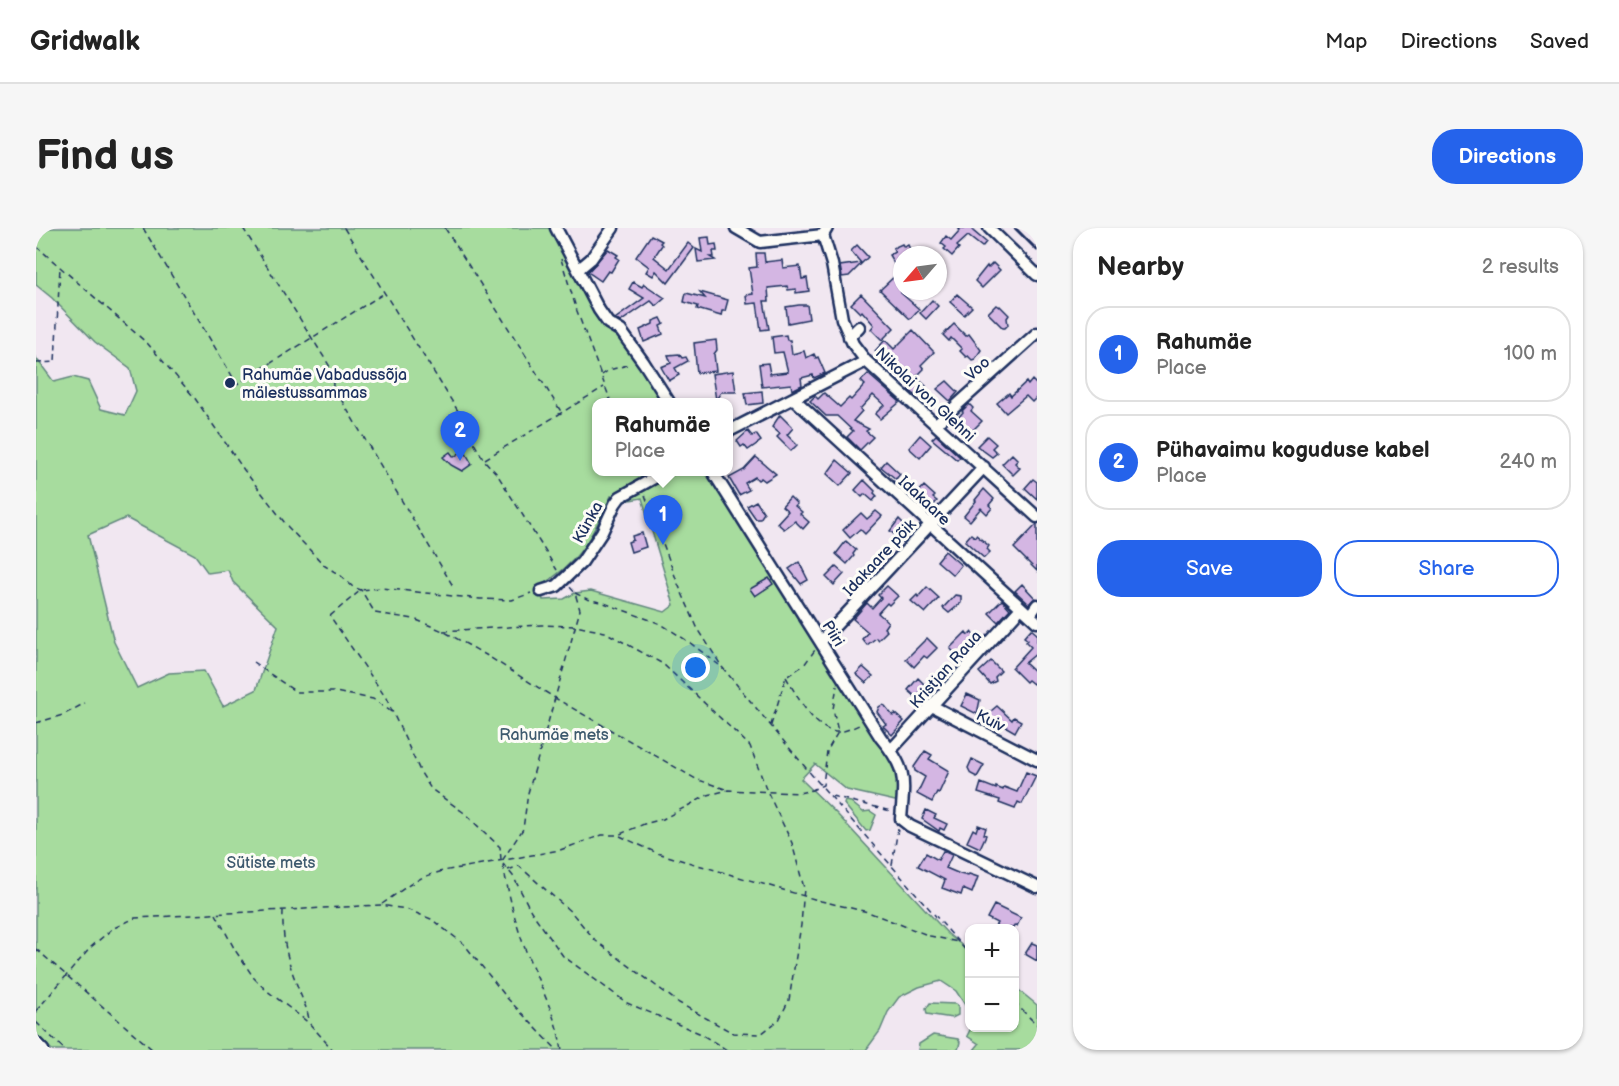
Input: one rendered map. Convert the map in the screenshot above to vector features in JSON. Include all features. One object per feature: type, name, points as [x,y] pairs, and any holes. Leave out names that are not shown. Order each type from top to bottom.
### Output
[{"type":"street","points":[[556,228],[604,316],[608,322],[621,331],[666,398]]},
{"type":"street","points":[[579,269],[591,258],[613,228]]},
{"type":"street","points":[[736,228],[760,242],[825,231]]},
{"type":"street","points":[[989,228],[1037,275]]},
{"type":"street","name":"Nikolai von Glehni","points":[[825,231],[842,319],[849,337],[866,361],[1037,517]]},
{"type":"street","points":[[849,337],[859,327]]},
{"type":"street","name":"Voo","points":[[936,424],[1037,333]]},
{"type":"street","points":[[733,429],[866,361]]},
{"type":"street","name":"Idakaare","points":[[794,399],[1029,615]]},
{"type":"street","name":"Idakaare põik","points":[[821,641],[984,467]]},
{"type":"street","name":"Künka","points":[[541,591],[557,586],[582,562],[620,497],[655,476]]},
{"type":"street","name":"Piiri","points":[[716,476],[891,750],[904,778],[901,815]]},
{"type":"street","name":"Kristjan Raua","points":[[891,750],[932,706],[1037,605]]},
{"type":"street","name":"Kuiv","points":[[932,706],[1037,760]]},
{"type":"street","points":[[901,815],[910,826],[1037,887]]},
{"type":"street","points":[[36,1043],[43,1050]]},
{"type":"path","points":[[143,228],[237,384],[385,293]]},
{"type":"path","points":[[243,228],[332,370],[333,386],[453,586]]},
{"type":"path","points":[[344,228],[468,427],[483,460],[497,474],[564,580],[575,593],[580,610],[528,793],[522,829],[502,861]]},
{"type":"path","points":[[445,228],[562,412]]},
{"type":"path","points":[[36,246],[148,344],[194,397],[244,470],[288,527],[325,566],[340,575],[353,587],[361,590],[381,588],[480,599],[512,600],[541,591]]},
{"type":"path","points":[[560,257],[577,311],[610,398]]},
{"type":"path","points":[[36,363],[55,362],[60,266]]},
{"type":"path","points":[[601,375],[609,370],[642,360]]},
{"type":"path","points":[[483,460],[605,386]]},
{"type":"path","points":[[641,484],[678,584],[698,627],[722,667],[770,726],[965,949]]},
{"type":"path","points":[[361,590],[375,613],[414,619],[442,631],[696,779],[728,790]]},
{"type":"path","points":[[361,590],[330,616],[386,698],[421,773],[431,789],[463,812],[501,847],[511,903],[524,946],[558,1025],[562,1050]]},
{"type":"path","points":[[575,593],[661,624],[722,667]]},
{"type":"path","points":[[442,631],[541,625],[575,626],[605,632],[663,664],[750,746],[767,791],[792,843],[804,888],[801,925],[789,1000],[779,1020],[761,1034],[733,1033],[679,1003],[596,941],[572,913],[519,866],[508,870]]},
{"type":"path","points":[[770,726],[786,677],[804,665],[821,641]]},
{"type":"path","points":[[253,662],[296,692],[335,692],[373,699],[394,714]]},
{"type":"path","points":[[823,785],[827,751],[838,732],[833,709],[839,670]]},
{"type":"path","points":[[786,677],[804,707],[819,725],[838,732],[871,721]]},
{"type":"path","points":[[36,723],[63,715],[85,703]]},
{"type":"path","points":[[381,905],[409,885],[443,871],[560,850],[602,836],[618,835],[663,819],[708,795],[728,790],[799,793],[823,785]]},
{"type":"path","points":[[831,795],[901,815],[892,865]]},
{"type":"path","points":[[618,835],[657,854],[803,896],[868,912],[930,936],[959,942]]},
{"type":"path","points":[[502,861],[531,911],[563,956],[627,1003],[684,1026],[727,1050]]},
{"type":"path","points":[[36,1011],[91,946],[112,929],[135,918],[381,905],[406,909],[430,919],[464,944],[508,999],[557,1050]]},
{"type":"path","points":[[283,910],[282,937],[298,988],[308,1011],[309,1023]]},
{"type":"path","points":[[216,914],[235,950],[254,978],[309,1023],[333,1050]]},
{"type":"path","points":[[36,949],[153,1050]]},
{"type":"path","points":[[1019,1007],[1037,1025]]},
{"type":"path","points":[[36,1022],[65,1050]]},
{"type":"green space","points":[[36,228],[556,228],[599,310],[666,398],[592,398],[592,476],[716,476],[891,750],[904,803],[847,790],[815,764],[801,779],[837,814],[948,934],[965,948],[965,1005],[956,991],[941,981],[919,987],[899,997],[888,1012],[880,1031],[866,1050],[52,1050],[36,1034],[36,358],[54,382],[73,377],[88,381],[101,409],[125,415],[136,391],[130,368],[95,342],[36,285]],"holes":[[[611,496],[624,501],[642,498],[674,605],[665,612],[591,591],[575,593],[564,599],[543,600],[540,586],[566,568],[575,558],[591,536]],[[126,518],[195,555],[208,573],[228,570],[233,582],[278,626],[256,690],[223,706],[204,671],[169,673],[137,688],[114,642],[88,535]]]},
{"type":"green space","points":[[845,801],[851,802],[863,812],[870,811],[876,815],[870,830],[866,831],[844,804]]},
{"type":"green space","points":[[1019,990],[1037,1005],[1037,1050],[974,1050],[979,1044],[967,1036],[969,1032],[1019,1032]]},
{"type":"green space","points":[[930,1003],[955,1004],[958,1006],[958,1015],[952,1018],[927,1014],[926,1009]]},
{"type":"green space","points":[[933,1035],[958,1039],[960,1042],[958,1050],[918,1050],[919,1044]]},
{"type":"building","points":[[958,228],[975,228],[973,231],[986,242],[982,247],[968,236],[957,246],[959,248],[952,256],[947,252],[947,246],[941,243],[946,236],[951,240],[960,230]]},
{"type":"building","points":[[651,235],[662,241],[654,257],[669,269],[688,243],[694,248],[668,283],[656,271],[653,276],[646,272],[649,267],[636,257]]},
{"type":"building","points":[[709,237],[710,245],[716,244],[717,251],[713,251],[714,257],[710,257],[715,260],[698,262],[696,249],[702,252],[700,238]]},
{"type":"building","points":[[857,245],[868,257],[849,276],[842,277],[840,266],[861,263],[851,251]]},
{"type":"building","points":[[608,249],[618,255],[616,257],[619,259],[611,272],[608,271],[601,281],[588,272]]},
{"type":"building","points":[[756,253],[764,253],[765,262],[782,260],[783,268],[800,266],[802,279],[807,278],[809,291],[796,293],[796,289],[788,290],[787,286],[768,288],[769,301],[764,301],[769,329],[761,330],[757,303],[747,304],[746,295],[753,294],[749,268],[757,267]]},
{"type":"building","points":[[993,263],[1000,270],[982,288],[975,281],[987,266],[988,268]]},
{"type":"building","points":[[893,278],[893,300],[909,300],[919,309],[910,319],[880,290]]},
{"type":"building","points":[[633,282],[642,287],[644,284],[665,298],[656,306],[651,301],[620,322],[615,319],[644,298],[629,289]]},
{"type":"building","points":[[700,292],[728,300],[721,316],[697,309],[698,306],[684,302],[686,293],[705,298]]},
{"type":"building","points":[[861,294],[894,328],[882,340],[871,329],[874,325],[862,311],[860,313],[851,304]]},
{"type":"building","points":[[957,294],[972,307],[964,315],[950,302]]},
{"type":"building","points":[[932,300],[938,306],[926,319],[920,313]]},
{"type":"building","points":[[807,305],[809,319],[788,323],[786,307]]},
{"type":"building","points":[[996,305],[1009,315],[1008,325],[1005,328],[988,313]]},
{"type":"building","points":[[661,318],[664,324],[660,326],[663,334],[644,342],[640,330]]},
{"type":"building","points":[[954,324],[966,336],[969,334],[981,350],[975,359],[966,357],[960,351],[962,349],[951,338],[949,341],[943,335]]},
{"type":"building","points":[[913,330],[934,352],[921,365],[924,369],[916,377],[926,386],[915,395],[909,390],[911,388],[902,380],[903,378],[875,351],[885,340],[894,349]]},
{"type":"building","points":[[786,335],[787,340],[790,340],[792,354],[804,351],[806,358],[814,354],[816,358],[818,357],[825,373],[814,378],[813,375],[801,378],[802,385],[792,390],[791,384],[762,387],[759,364],[768,363],[770,374],[788,372],[783,352],[774,353],[772,337]]},
{"type":"building","points":[[716,340],[717,350],[714,354],[716,371],[697,373],[694,343]]},
{"type":"building","points":[[679,354],[682,358],[686,357],[688,361],[675,368],[679,375],[669,381],[661,367],[671,363],[668,355]]},
{"type":"building","points":[[733,371],[736,392],[721,392],[716,398],[712,374]]},
{"type":"building","points":[[868,374],[900,402],[880,419],[875,414],[884,405],[873,395],[860,409],[862,411],[853,421],[869,429],[866,431],[873,437],[860,450],[847,437],[853,431],[837,416],[826,416],[810,401],[815,396],[818,399],[824,393],[840,407],[849,398],[851,400],[865,385],[861,381]]},
{"type":"building","points":[[1032,380],[1037,385],[1037,397],[1032,402],[1026,396],[1006,413],[997,403],[1009,393],[1011,396],[1026,382],[1028,385]]},
{"type":"building","points":[[947,381],[958,392],[950,401],[937,389]]},
{"type":"building","points":[[762,391],[763,403],[747,405],[745,393]]},
{"type":"building","points":[[969,404],[973,408],[971,411],[982,421],[972,431],[958,418]]},
{"type":"building","points":[[780,415],[793,428],[787,435],[797,445],[791,451],[777,437],[780,434],[772,427]]},
{"type":"building","points":[[748,431],[752,436],[756,434],[761,441],[748,450],[744,445],[741,447],[737,441]]},
{"type":"building","points":[[920,435],[931,445],[920,458],[909,448]]},
{"type":"building","points":[[936,435],[960,457],[957,460],[932,439]]},
{"type":"building","points":[[987,436],[996,444],[992,448],[997,453],[992,457],[977,446]]},
{"type":"building","points":[[464,450],[472,464],[462,471],[443,457],[450,452],[454,457]]},
{"type":"building","points":[[1012,454],[1018,460],[1015,463],[1020,468],[1013,475],[1002,464]]},
{"type":"building","points":[[756,457],[776,474],[765,481],[755,477],[745,483],[749,490],[739,495],[729,478],[744,470]]},
{"type":"building","points":[[837,460],[852,473],[840,486],[827,474]]},
{"type":"building","points":[[886,461],[900,474],[896,479],[881,467]]},
{"type":"building","points":[[1033,479],[1037,482],[1037,499],[1025,488]]},
{"type":"building","points":[[864,480],[875,491],[877,496],[873,501],[865,494],[862,497],[855,490]]},
{"type":"building","points":[[924,486],[937,501],[929,510],[916,495]]},
{"type":"building","points":[[984,489],[994,499],[989,505],[992,508],[987,514],[981,508],[970,521],[964,516]]},
{"type":"building","points":[[790,497],[802,512],[800,514],[809,522],[803,529],[795,521],[784,529],[777,523],[788,511],[782,506]]},
{"type":"building","points":[[756,501],[764,513],[760,519],[756,519],[747,506]]},
{"type":"building","points":[[876,511],[882,516],[865,534],[860,529],[850,538],[843,530],[861,513],[867,519]]},
{"type":"building","points":[[899,519],[911,531],[904,539],[898,533],[896,536],[890,531]]},
{"type":"building","points":[[1037,524],[1037,571],[1014,548]]},
{"type":"building","points":[[642,533],[646,547],[631,552],[628,542],[633,540],[632,536]]},
{"type":"building","points":[[971,534],[975,537],[976,535],[989,546],[987,549],[990,552],[984,558],[965,541]]},
{"type":"building","points":[[846,541],[856,550],[847,564],[836,554]]},
{"type":"building","points":[[945,551],[961,565],[953,575],[937,561]]},
{"type":"building","points":[[799,562],[808,580],[801,584],[789,569]]},
{"type":"building","points":[[836,567],[844,574],[834,585],[826,577]]},
{"type":"building","points":[[769,578],[773,584],[755,596],[750,589]]},
{"type":"building","points":[[1022,584],[1035,598],[1029,604],[1015,591]]},
{"type":"building","points":[[887,586],[898,596],[878,613],[888,622],[884,628],[887,631],[878,640],[876,638],[867,645],[862,639],[868,632],[853,619],[867,603],[872,608],[881,598],[878,595]]},
{"type":"building","points":[[927,587],[939,598],[925,613],[911,601]]},
{"type":"building","points":[[955,595],[961,596],[961,603],[949,613],[943,608]]},
{"type":"building","points":[[1002,600],[1010,609],[998,622],[989,613]]},
{"type":"building","points":[[1031,629],[1037,634],[1037,653],[1025,663],[1037,674],[1037,679],[1033,684],[1028,680],[1026,682],[1012,668],[1031,647],[1024,637]]},
{"type":"building","points":[[966,632],[968,635],[971,632],[979,640],[961,657],[958,657],[950,648]]},
{"type":"building","points":[[927,638],[937,648],[927,658],[924,656],[914,667],[906,659]]},
{"type":"building","points":[[991,661],[1001,671],[995,677],[996,681],[990,684],[979,672]]},
{"type":"building","points":[[863,667],[873,676],[866,683],[856,674]]},
{"type":"building","points":[[918,678],[926,686],[916,697],[908,690]]},
{"type":"building","points":[[967,694],[980,700],[977,714],[961,706]]},
{"type":"building","points":[[882,705],[893,716],[895,713],[904,721],[892,735],[883,726],[886,724],[877,712]]},
{"type":"building","points":[[997,706],[1012,720],[1014,717],[1021,721],[1015,732],[998,722],[995,726],[985,716]]},
{"type":"building","points":[[925,751],[932,755],[929,759],[949,771],[939,793],[937,792],[932,802],[917,794],[925,777],[915,771],[914,767]]},
{"type":"building","points":[[972,759],[984,765],[977,777],[971,774],[968,768]]},
{"type":"building","points":[[1026,772],[1036,776],[1022,804],[1018,802],[1015,809],[999,803],[1000,800],[978,793],[981,783],[996,789],[996,787],[1003,790],[1004,787],[1017,792]]},
{"type":"building","points":[[926,810],[936,815],[934,818],[947,824],[944,830],[940,828],[939,831],[922,819]]},
{"type":"building","points":[[978,825],[986,828],[984,834],[986,835],[980,848],[967,842],[973,829],[976,831]]},
{"type":"building","points":[[943,851],[952,855],[946,868],[960,874],[978,877],[972,893],[963,889],[961,895],[942,888],[945,880],[918,866],[926,853],[938,860]]},
{"type":"building","points":[[994,905],[1021,918],[1018,924],[996,924],[987,918]]},
{"type":"building","points":[[1032,943],[1037,945],[1037,961],[1025,954]]},
{"type":"railway","points":[[1015,228],[1037,250]]},
{"type":"place","name":"Rahumäe Vabadussõja mälestussammas","points":[[230,383]]},
{"type":"place","name":"Pühavaimu koguduse kabel","points":[[460,461]]},
{"type":"place","name":"Rahumäe","points":[[663,545]]},
{"type":"park label","name":"Rahumäe mets","points":[[554,734]]},
{"type":"park label","name":"Sütiste mets","points":[[271,862]]}]
